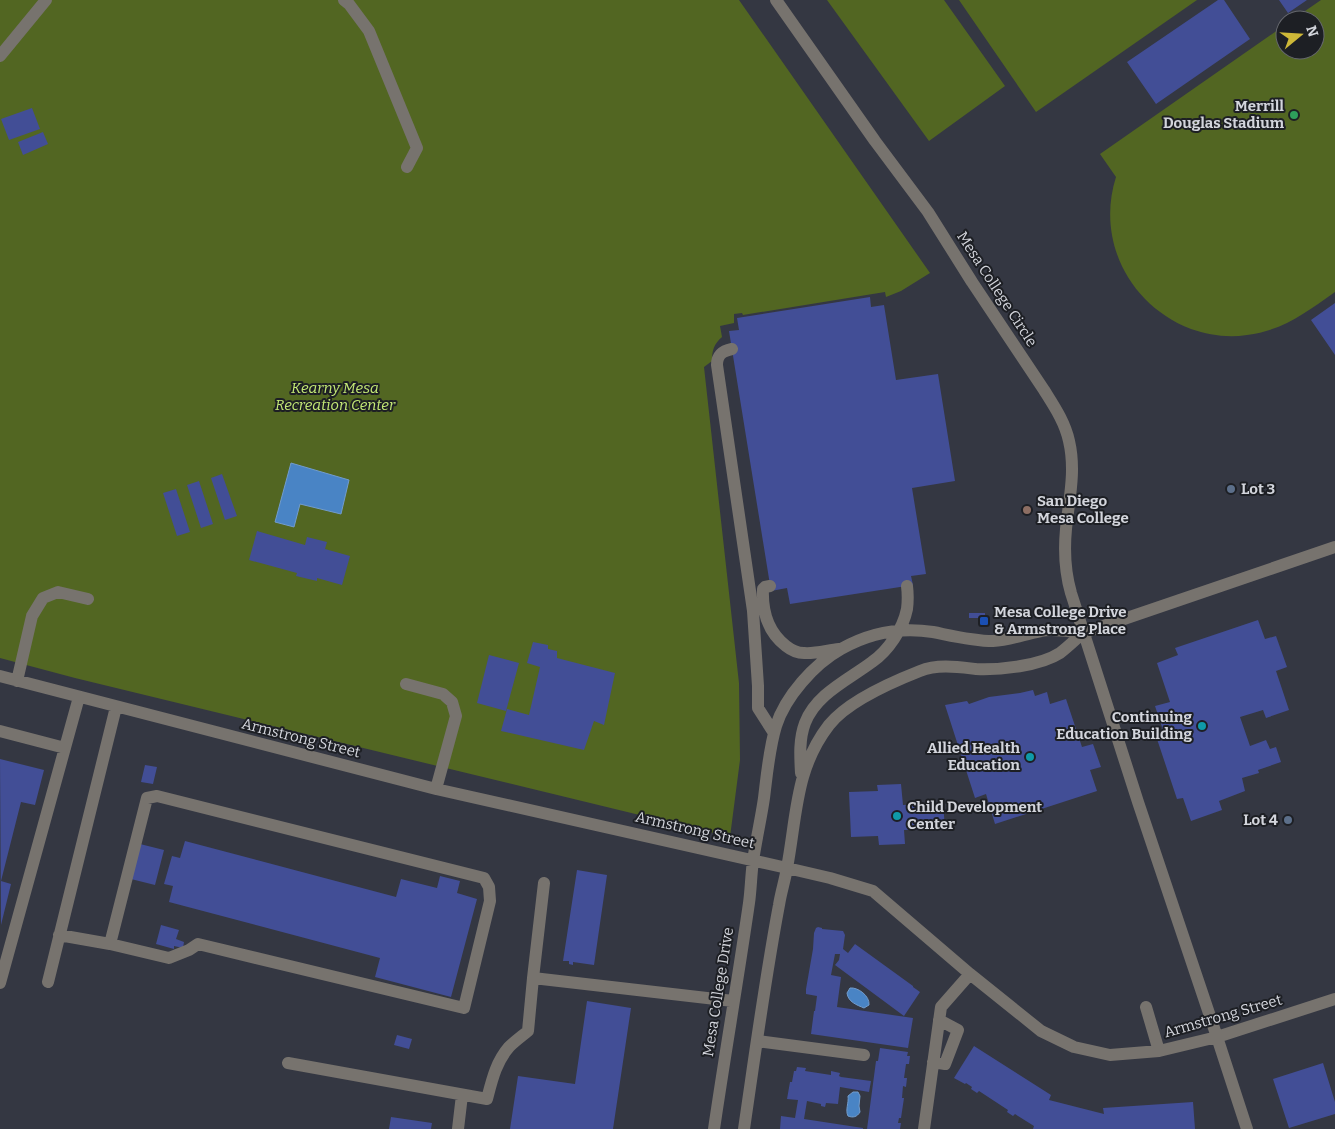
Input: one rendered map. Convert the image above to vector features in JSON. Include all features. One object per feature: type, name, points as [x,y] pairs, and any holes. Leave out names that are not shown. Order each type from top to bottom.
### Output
[{"type":"street","points":[[0,56],[46,0]]},
{"type":"street","points":[[344,0],[369,31],[417,148],[407,167]]},
{"type":"street","name":"Mesa College Circle","points":[[776,0],[874,141],[928,212],[1060,416],[1069,440],[1072,465],[1072,482],[1066,529],[1066,565],[1071,593],[1246,1129]]},
{"type":"street","points":[[732,349],[725,350],[720,354],[717,359],[717,365],[753,611],[758,708],[774,733]]},
{"type":"street","points":[[801,782],[811,756],[830,723],[845,710],[875,691],[917,672],[929,668],[954,667],[1003,669],[1034,663],[1053,657],[1083,633],[1335,548]]},
{"type":"street","points":[[770,586],[763,589],[764,610],[769,626],[779,641],[797,652],[805,653],[842,649]]},
{"type":"street","points":[[744,1129],[778,906],[787,868],[801,782],[800,748],[802,730],[817,704],[828,692],[872,662],[886,648],[904,619],[907,604],[907,586]]},
{"type":"street","points":[[18,681],[32,616],[43,598],[58,592],[88,599]]},
{"type":"street","points":[[753,860],[774,733],[780,716],[797,689],[820,664],[842,649],[860,640],[879,634],[907,630],[994,641],[1052,630],[1083,633]]},
{"type":"street","name":"Armstrong Street","points":[[0,676],[436,789],[753,860],[830,878],[873,891],[970,974],[1041,1031],[1074,1047],[1110,1055],[1159,1051],[1217,1037],[1334,1003]]},
{"type":"street","points":[[406,684],[443,694],[452,702],[456,716],[436,789]]},
{"type":"street","points":[[0,982],[79,697]]},
{"type":"street","points":[[48,982],[116,707]]},
{"type":"street","points":[[0,731],[65,748]]},
{"type":"street","points":[[60,935],[110,944],[169,958],[198,944],[464,1008],[490,900],[489,887],[484,878],[157,796],[147,798],[110,944]]},
{"type":"street","name":"Mesa College Drive","points":[[714,1129],[749,902],[753,860]]},
{"type":"street","points":[[288,1063],[487,1099],[500,1059],[510,1046],[528,1031],[544,883]]},
{"type":"street","points":[[924,1129],[941,1007],[970,974]]},
{"type":"street","points":[[533,978],[733,1001]]},
{"type":"street","points":[[1146,1007],[1159,1051]]},
{"type":"street","points":[[934,1062],[945,1064],[958,1030],[940,1020]]},
{"type":"street","points":[[757,1041],[864,1055]]},
{"type":"street","points":[[458,1129],[462,1095]]},
{"type":"green space","name":"Kearny Mesa Recreation Center","points":[[0,0],[739,0],[930,273],[901,291],[886,297],[885,292],[743,315],[742,313],[734,314],[734,323],[720,326],[722,337],[714,348],[712,361],[704,367],[739,683],[740,760],[730,837],[75,678],[0,658]]},
{"type":"green space","points":[[827,0],[944,0],[1005,86],[929,141]]},
{"type":"green space","points":[[959,0],[1197,0],[1036,112]]},
{"type":"green space","points":[[1321,0],[1335,0],[1335,292],[1294,320],[1260,333],[1225,336],[1191,329],[1169,318],[1150,304],[1135,287],[1123,268],[1115,246],[1111,224],[1111,201],[1116,177],[1100,154],[1275,32],[1275,60],[1325,60],[1325,10],[1306,10]]},
{"type":"water","points":[[291,463],[349,480],[341,514],[300,504],[294,527],[275,522]]},
{"type":"water","points":[[850,988],[863,993],[868,998],[869,1005],[864,1008],[851,1001],[847,993]]},
{"type":"water","points":[[853,1092],[858,1092],[860,1096],[860,1112],[852,1117],[848,1116],[847,1109],[848,1096]]},
{"type":"building","points":[[1218,0],[1224,0],[1250,39],[1156,104],[1127,62]]},
{"type":"building","points":[[1279,0],[1307,0],[1292,10],[1286,10]]},
{"type":"building","points":[[32,108],[40,129],[9,140],[1,119]]},
{"type":"building","points":[[43,132],[48,144],[23,155],[18,142]]},
{"type":"building","points":[[870,297],[871,307],[884,305],[896,380],[938,374],[955,481],[912,488],[926,574],[911,576],[913,585],[790,604],[787,588],[771,591],[729,331],[739,330],[737,318]]},
{"type":"building","points":[[1335,303],[1335,355],[1311,320]]},
{"type":"building","points":[[222,474],[237,516],[225,520],[211,478]]},
{"type":"building","points":[[199,481],[213,524],[201,528],[187,485]]},
{"type":"building","points":[[176,489],[190,532],[177,536],[163,493]]},
{"type":"building","points":[[257,531],[305,545],[307,537],[327,542],[325,549],[350,556],[342,585],[317,578],[317,581],[296,576],[297,573],[249,560]]},
{"type":"building","points":[[969,613],[985,613],[985,618],[969,618]]},
{"type":"building","name":"Continuing Education Building","points":[[1258,620],[1265,639],[1276,636],[1287,667],[1276,671],[1289,710],[1266,718],[1263,710],[1240,717],[1250,746],[1266,740],[1270,749],[1276,747],[1281,762],[1258,770],[1259,773],[1242,778],[1245,791],[1219,801],[1222,810],[1191,821],[1183,798],[1177,799],[1156,736],[1164,733],[1155,706],[1170,702],[1157,663],[1178,655],[1175,648]]},
{"type":"building","points":[[533,642],[548,645],[548,649],[557,651],[557,658],[615,673],[604,725],[594,721],[584,750],[501,731],[507,709],[529,715],[540,667],[527,663]]},
{"type":"building","points":[[489,655],[519,663],[506,711],[477,703]]},
{"type":"building","name":"Allied Health Education","points":[[1033,690],[1035,696],[1047,692],[1050,704],[1066,699],[1082,747],[1093,744],[1101,767],[1090,770],[1097,791],[995,824],[986,794],[975,798],[945,705],[967,701],[969,704],[989,697]]},
{"type":"building","points":[[0,759],[44,770],[35,805],[21,802],[1,881],[11,884],[1,925]]},
{"type":"building","points":[[145,765],[157,767],[153,784],[141,782]]},
{"type":"building","name":"Child Development Center","points":[[901,784],[903,805],[943,803],[945,828],[904,830],[905,844],[879,845],[878,836],[851,837],[849,792],[878,791],[877,785]]},
{"type":"building","points":[[185,841],[396,897],[401,879],[437,888],[440,876],[460,881],[457,893],[477,899],[451,997],[375,977],[380,958],[169,902],[173,886],[164,884],[172,856],[180,858]]},
{"type":"building","points":[[140,844],[164,850],[155,885],[131,879]]},
{"type":"building","points":[[577,870],[607,875],[594,965],[573,962],[573,965],[569,964],[569,961],[563,961]]},
{"type":"building","points":[[161,925],[179,930],[176,939],[184,942],[183,948],[174,946],[174,949],[156,944]]},
{"type":"building","points":[[818,927],[843,931],[845,935],[843,949],[848,953],[855,944],[920,992],[904,1016],[835,965],[839,960],[840,954],[835,954],[831,975],[841,977],[837,1007],[913,1018],[908,1048],[811,1034],[817,996],[806,994],[806,989],[814,933]]},
{"type":"building","points":[[587,1001],[631,1008],[613,1129],[510,1129],[518,1076],[575,1084]]},
{"type":"building","points":[[397,1035],[412,1039],[409,1049],[394,1045]]},
{"type":"building","points":[[974,1046],[1051,1095],[1049,1100],[1104,1114],[1103,1108],[1193,1102],[1195,1129],[1033,1129],[1034,1126],[1015,1114],[1013,1116],[1007,1112],[1008,1110],[979,1091],[977,1093],[966,1083],[954,1078]]},
{"type":"building","points":[[880,1048],[908,1052],[907,1056],[910,1056],[909,1064],[906,1064],[904,1078],[907,1078],[906,1087],[903,1086],[902,1098],[904,1098],[901,1118],[899,1118],[898,1123],[901,1123],[900,1129],[867,1129],[876,1061],[878,1061]]},
{"type":"building","points":[[1323,1063],[1335,1102],[1335,1114],[1289,1128],[1273,1079]]},
{"type":"building","points":[[797,1067],[806,1068],[805,1071],[831,1075],[831,1071],[840,1073],[839,1076],[841,1077],[871,1081],[869,1092],[840,1087],[838,1104],[826,1103],[825,1107],[821,1106],[821,1104],[807,1101],[804,1119],[863,1129],[780,1129],[781,1116],[795,1118],[798,1100],[787,1099],[790,1082],[792,1082],[794,1071],[796,1071]]},
{"type":"building","points":[[391,1117],[432,1123],[431,1129],[389,1129]]},
{"type":"place","name":"Merrill Douglas Stadium","points":[[1294,115]]},
{"type":"place","name":"Lot 3","points":[[1231,489]]},
{"type":"place","name":"San Diego Mesa College","points":[[1027,510]]},
{"type":"place","name":"Mesa College Drive & Armstrong Place","points":[[984,621]]},
{"type":"place","name":"Continuing Education Building","points":[[1202,726]]},
{"type":"place","name":"Allied Health Education","points":[[1030,757]]},
{"type":"place","name":"Child Development Center","points":[[897,816]]},
{"type":"place","name":"Lot 4","points":[[1288,820]]}]
